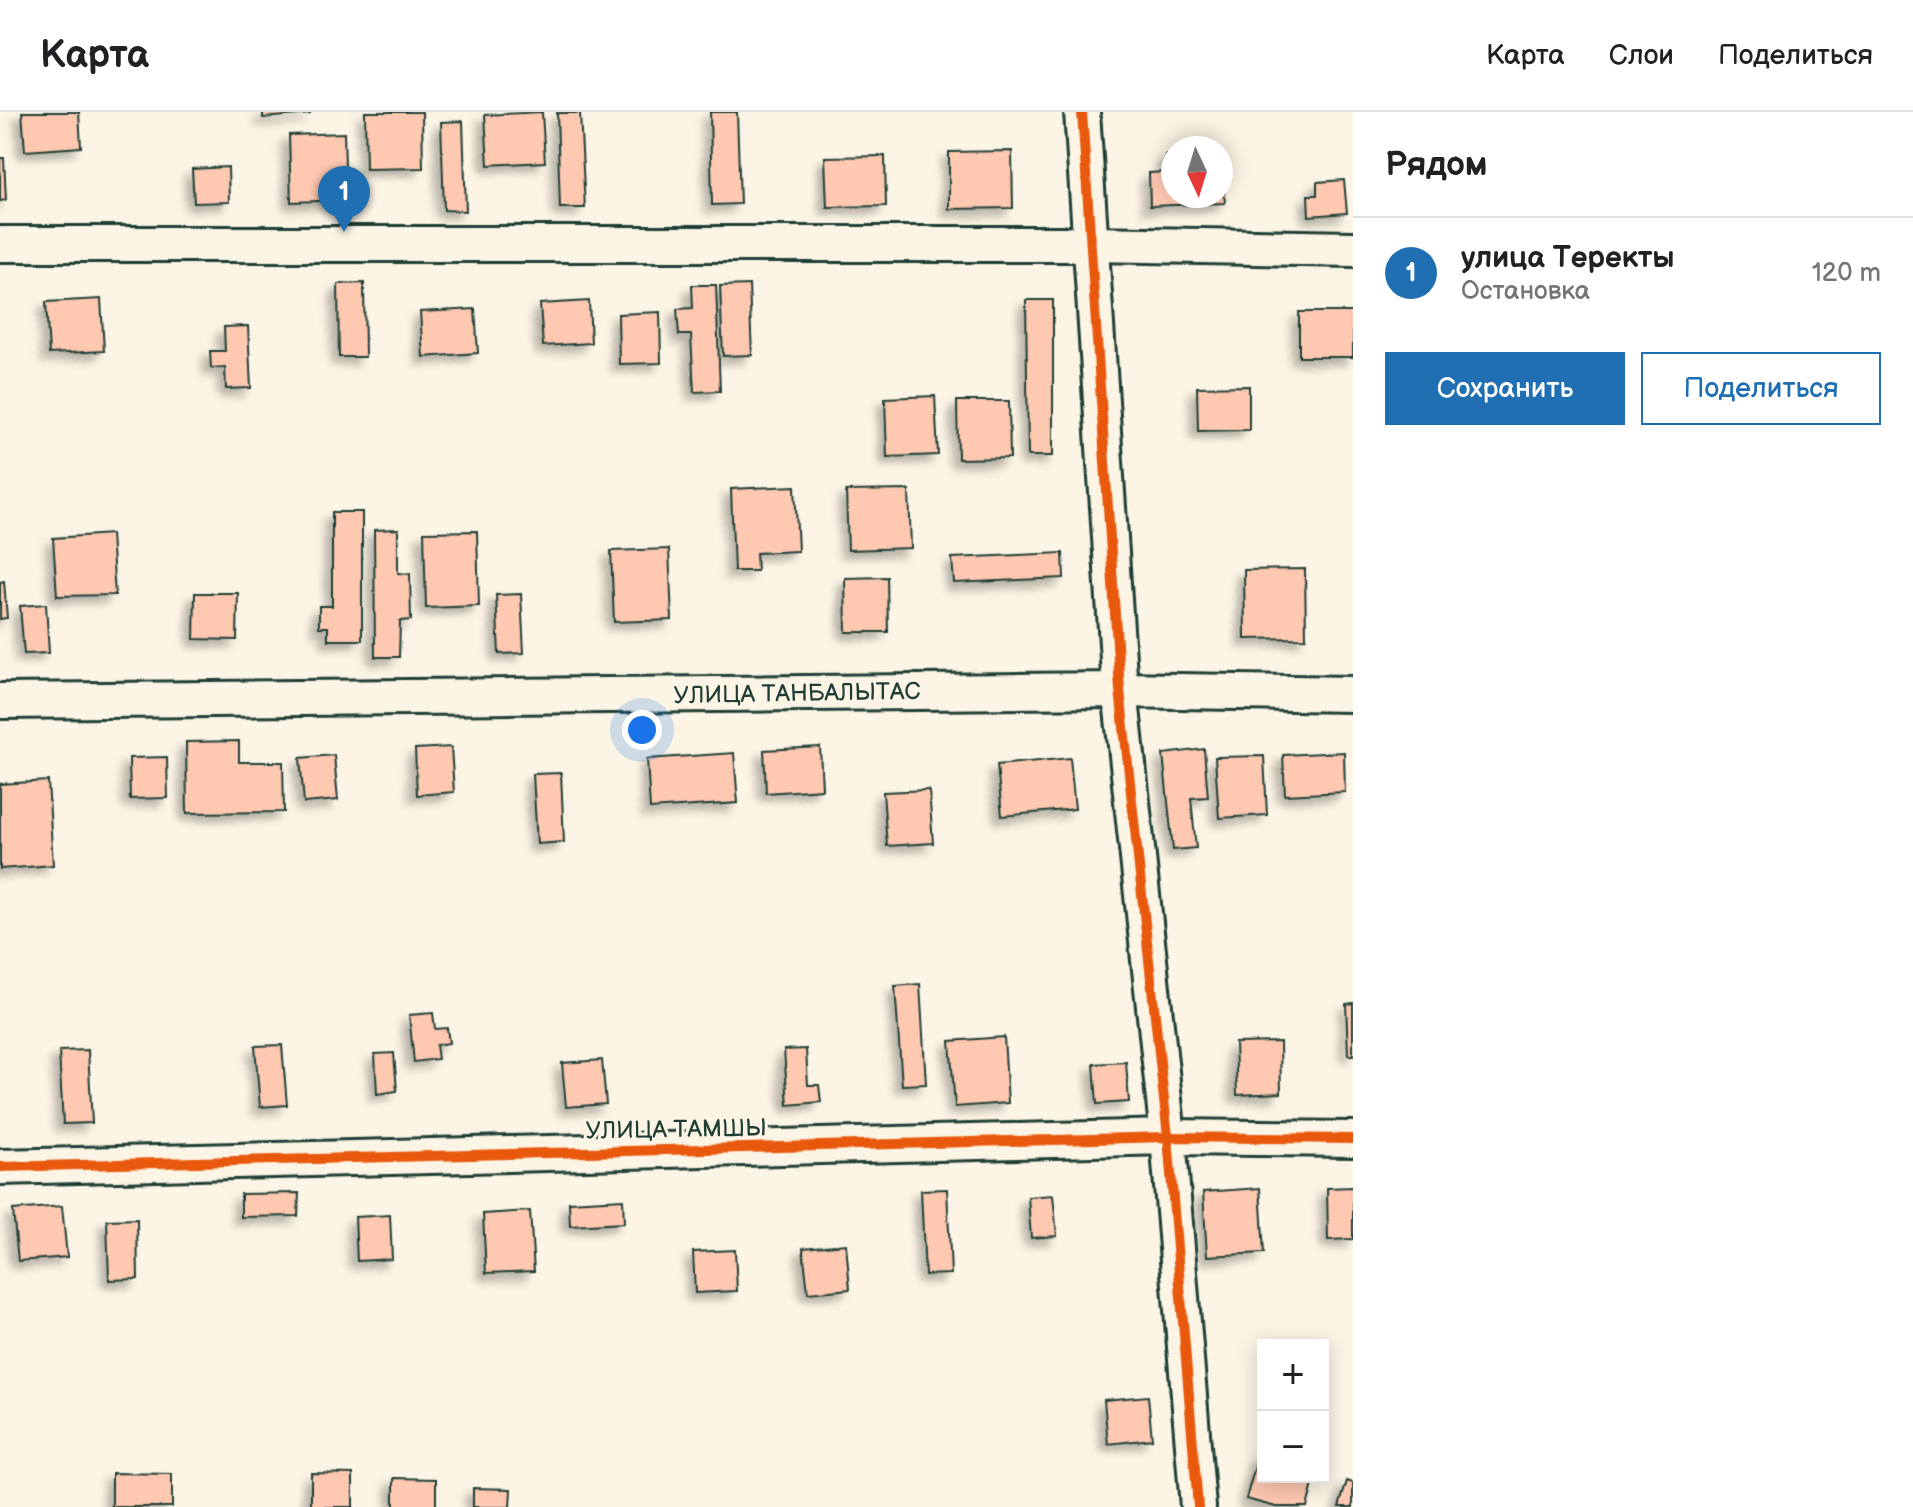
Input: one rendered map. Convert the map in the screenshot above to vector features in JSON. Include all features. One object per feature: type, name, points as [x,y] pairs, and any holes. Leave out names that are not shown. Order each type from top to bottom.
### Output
[{"type":"street","points":[[1082,112],[1120,690],[1168,1137],[1198,1507]]},
{"type":"street","points":[[0,244],[1092,244],[1353,249]]},
{"type":"street","name":"УЛИЦА ТАНБАЛЫТАС","points":[[0,701],[1120,690],[1353,694]]},
{"type":"street","name":"УЛИЦА ТАМШЫ","points":[[0,1167],[1168,1137],[1353,1139]]},
{"type":"building","points":[[22,112],[79,112],[81,147],[25,151]]},
{"type":"building","points":[[263,112],[310,112],[310,114],[263,118]]},
{"type":"building","points":[[365,112],[422,112],[423,168],[366,169]]},
{"type":"building","points":[[542,112],[545,162],[488,165],[485,115]]},
{"type":"building","points":[[710,112],[737,112],[740,204],[712,205]]},
{"type":"building","points":[[557,113],[580,113],[585,208],[560,208]]},
{"type":"building","points":[[463,121],[466,211],[444,210],[441,122]]},
{"type":"building","points":[[344,133],[346,200],[291,202],[289,135]]},
{"type":"building","points":[[1012,151],[1013,208],[949,209],[949,152]]},
{"type":"building","points":[[885,156],[886,206],[827,207],[825,157]]},
{"type":"building","points":[[0,158],[4,158],[6,200],[0,201]]},
{"type":"building","points":[[228,167],[229,202],[194,203],[192,169]]},
{"type":"building","points":[[1161,172],[1161,206],[1150,206],[1149,173]]},
{"type":"building","points":[[1344,180],[1347,213],[1309,216],[1308,195],[1317,195],[1317,182]]},
{"type":"building","points":[[364,283],[365,357],[339,357],[338,284]]},
{"type":"building","points":[[692,285],[716,285],[720,391],[694,392],[691,335],[679,335],[677,309],[693,308]]},
{"type":"building","points":[[749,285],[752,355],[723,356],[720,286]]},
{"type":"building","points":[[101,299],[104,351],[49,354],[46,302]]},
{"type":"building","points":[[1026,300],[1053,300],[1053,456],[1028,456]]},
{"type":"building","points":[[589,301],[591,343],[543,346],[540,304]]},
{"type":"building","points":[[475,309],[478,353],[423,357],[420,312]]},
{"type":"building","points":[[660,312],[661,363],[619,364],[618,314]]},
{"type":"building","points":[[1299,312],[1353,312],[1353,357],[1299,357]]},
{"type":"building","points":[[248,326],[251,388],[226,389],[225,367],[211,368],[210,351],[225,351],[224,327]]},
{"type":"building","points":[[1249,386],[1249,430],[1198,431],[1197,387]]},
{"type":"building","points":[[935,396],[938,455],[887,457],[885,398]]},
{"type":"building","points":[[957,401],[1009,401],[1010,458],[958,459]]},
{"type":"building","points":[[795,486],[798,551],[756,553],[757,571],[734,571],[731,489]]},
{"type":"building","points":[[909,490],[911,548],[848,550],[846,491]]},
{"type":"building","points":[[332,512],[362,512],[362,640],[328,640],[328,627],[319,627],[319,606],[332,606]]},
{"type":"building","points":[[398,529],[398,573],[410,574],[411,620],[400,621],[399,657],[375,657],[374,530]]},
{"type":"building","points":[[477,531],[479,606],[426,608],[424,532]]},
{"type":"building","points":[[111,534],[115,595],[57,596],[53,538]]},
{"type":"building","points":[[669,549],[672,620],[614,622],[611,551]]},
{"type":"building","points":[[1063,553],[1064,578],[954,583],[952,558]]},
{"type":"building","points":[[1305,569],[1306,638],[1245,639],[1244,570]]},
{"type":"building","points":[[887,577],[888,632],[846,632],[845,578]]},
{"type":"building","points":[[4,581],[7,618],[0,619],[0,582]]},
{"type":"building","points":[[195,593],[238,593],[237,640],[194,639]]},
{"type":"building","points":[[521,594],[524,653],[499,654],[496,595]]},
{"type":"building","points":[[46,604],[49,653],[24,654],[20,606]]},
{"type":"building","points":[[239,741],[239,762],[283,762],[284,812],[187,813],[186,742]]},
{"type":"building","points":[[451,747],[454,792],[417,795],[415,749]]},
{"type":"building","points":[[820,747],[822,789],[766,793],[764,750]]},
{"type":"building","points":[[1204,749],[1208,797],[1191,798],[1196,848],[1173,850],[1163,754]]},
{"type":"building","points":[[1344,752],[1345,792],[1285,795],[1283,755]]},
{"type":"building","points":[[734,753],[738,803],[650,809],[647,759]]},
{"type":"building","points":[[334,755],[338,800],[304,803],[300,758]]},
{"type":"building","points":[[1264,756],[1267,815],[1219,818],[1215,757]]},
{"type":"building","points":[[167,757],[168,798],[130,799],[129,758]]},
{"type":"building","points":[[1070,758],[1075,809],[1002,816],[997,765]]},
{"type":"building","points":[[561,773],[564,842],[537,844],[533,774]]},
{"type":"building","points":[[48,781],[53,865],[0,869],[0,784]]},
{"type":"building","points":[[929,790],[933,843],[887,846],[883,792]]},
{"type":"building","points":[[920,984],[926,1084],[902,1085],[895,986]]},
{"type":"building","points":[[1353,1003],[1353,1055],[1348,1055],[1346,1004]]},
{"type":"building","points":[[433,1013],[435,1029],[447,1028],[449,1043],[436,1045],[438,1059],[414,1062],[409,1015]]},
{"type":"building","points":[[1004,1037],[1008,1103],[955,1107],[950,1041]]},
{"type":"building","points":[[1280,1042],[1281,1093],[1237,1095],[1235,1043]]},
{"type":"building","points":[[282,1045],[287,1105],[260,1107],[255,1046]]},
{"type":"building","points":[[806,1049],[808,1085],[819,1085],[821,1102],[788,1105],[784,1050]]},
{"type":"building","points":[[88,1050],[92,1123],[63,1124],[59,1051]]},
{"type":"building","points":[[394,1053],[397,1091],[377,1094],[375,1054]]},
{"type":"building","points":[[602,1060],[606,1104],[566,1107],[562,1063]]},
{"type":"building","points":[[1126,1062],[1129,1102],[1097,1104],[1094,1064]]},
{"type":"building","points":[[1353,1187],[1353,1239],[1328,1240],[1327,1188]]},
{"type":"building","points":[[1260,1188],[1264,1253],[1207,1256],[1203,1192]]},
{"type":"building","points":[[947,1189],[951,1274],[925,1275],[921,1190]]},
{"type":"building","points":[[299,1193],[298,1216],[241,1217],[241,1194]]},
{"type":"building","points":[[1053,1195],[1057,1236],[1031,1238],[1028,1197]]},
{"type":"building","points":[[623,1199],[624,1223],[570,1226],[569,1202]]},
{"type":"building","points":[[62,1206],[67,1257],[18,1261],[13,1210]]},
{"type":"building","points":[[530,1211],[534,1271],[486,1273],[483,1214]]},
{"type":"building","points":[[390,1215],[392,1259],[357,1261],[355,1217]]},
{"type":"building","points":[[137,1219],[138,1279],[109,1280],[107,1220]]},
{"type":"building","points":[[846,1244],[850,1289],[808,1293],[803,1248]]},
{"type":"building","points":[[735,1250],[737,1291],[695,1293],[693,1252]]},
{"type":"building","points":[[1148,1396],[1152,1439],[1108,1444],[1104,1400]]},
{"type":"building","points":[[1257,1459],[1257,1483],[1313,1483],[1307,1507],[1276,1507],[1246,1499]]},
{"type":"building","points":[[112,1473],[172,1474],[172,1507],[112,1507]]},
{"type":"building","points":[[311,1473],[353,1474],[353,1507],[311,1507]]},
{"type":"building","points":[[394,1478],[436,1479],[436,1507],[394,1507]]},
{"type":"building","points":[[1347,1481],[1353,1483],[1353,1507],[1339,1507]]},
{"type":"building","points":[[473,1488],[511,1489],[510,1507],[473,1507]]},
{"type":"cycle path","points":[[1082,112],[1120,690],[1168,1137],[1198,1507]]},
{"type":"cycle path","points":[[0,1167],[1168,1137],[1353,1139]]},
{"type":"place","name":"улица Теректы","points":[[344,232]]}]
